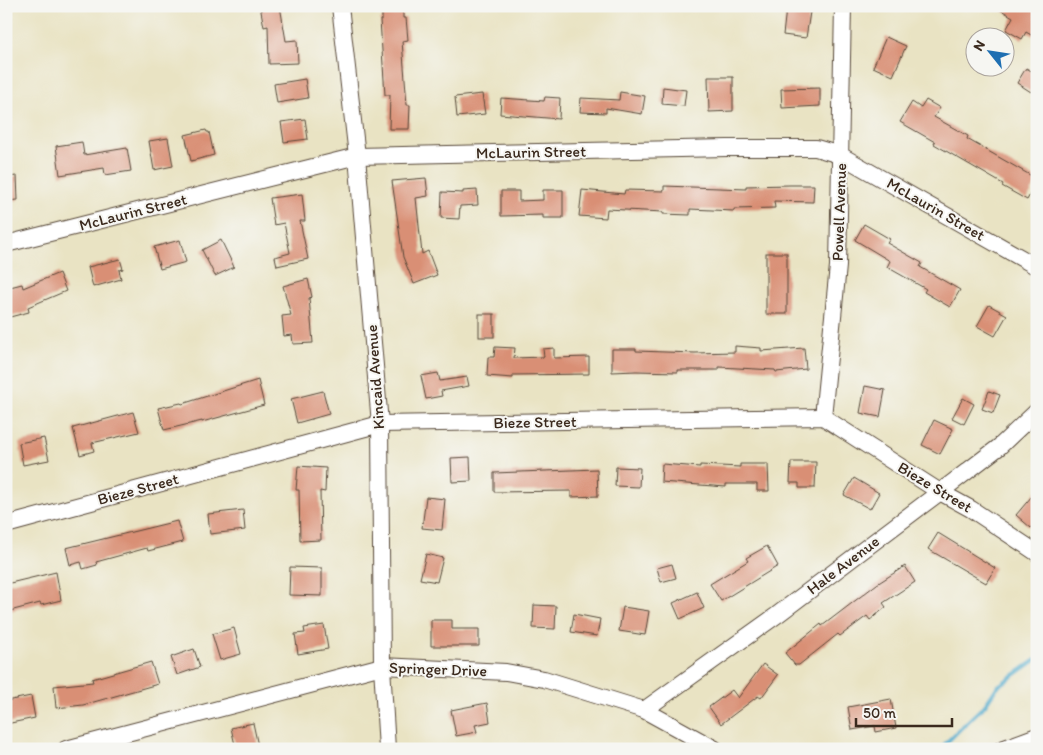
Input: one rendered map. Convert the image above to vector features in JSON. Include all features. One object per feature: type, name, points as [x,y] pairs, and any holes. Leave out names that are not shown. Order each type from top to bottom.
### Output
[{"type":"street","name":"Kincaid Avenue","points":[[340,6],[358,156],[380,424],[382,666],[387,749]]},
{"type":"street","name":"Powell Avenue","points":[[823,417],[838,266],[843,6]]},
{"type":"street","name":"McLaurin Street","points":[[6,244],[358,156],[727,148],[816,148],[840,154],[1037,267]]},
{"type":"street","name":"Hale Avenue","points":[[644,710],[777,615],[940,492],[998,447],[1037,411]]},
{"type":"street","name":"Bieze Street","points":[[6,525],[380,424],[823,417],[940,492],[979,514],[1037,553]]},
{"type":"street","name":"Springer Drive","points":[[66,749],[382,666],[506,672],[558,683],[644,710],[715,749]]},
{"type":"street","points":[[1002,749],[1037,736]]},
{"type":"building","points":[[260,6],[280,6],[286,41],[297,40],[298,63],[269,64],[268,26],[264,27]]},
{"type":"building","points":[[382,6],[403,6],[403,18],[406,18],[408,40],[402,41],[407,105],[410,105],[409,129],[389,129],[390,95],[385,95],[380,20],[382,20]]},
{"type":"building","points":[[994,6],[1032,6],[1037,9],[1037,31],[1033,36],[1026,32],[1022,39],[1016,36],[1016,28],[1007,28],[1013,17]]},
{"type":"building","points":[[786,9],[810,12],[806,38],[783,35]]},
{"type":"building","points":[[886,37],[906,46],[893,76],[873,67]]},
{"type":"building","points":[[1026,68],[1037,74],[1037,82],[1031,92],[1017,83]]},
{"type":"building","points":[[708,77],[733,77],[733,111],[709,112]]},
{"type":"building","points":[[305,79],[308,98],[277,103],[274,84]]},
{"type":"building","points":[[663,87],[686,90],[684,106],[662,104]]},
{"type":"building","points":[[820,88],[820,106],[782,108],[781,89]]},
{"type":"building","points":[[620,92],[645,96],[642,114],[606,108],[606,113],[580,112],[581,98],[619,100]]},
{"type":"building","points":[[482,94],[485,114],[457,117],[455,97]]},
{"type":"building","points":[[545,97],[560,98],[559,119],[500,114],[501,98],[544,101]]},
{"type":"building","points":[[926,100],[940,108],[934,117],[968,136],[967,139],[1037,179],[1027,200],[900,122],[912,102],[921,108]]},
{"type":"building","points":[[305,119],[308,139],[284,142],[281,122]]},
{"type":"building","points":[[206,130],[209,132],[214,155],[191,161],[185,135]]},
{"type":"building","points":[[168,138],[173,166],[154,170],[149,141]]},
{"type":"building","points":[[82,142],[84,155],[127,148],[131,171],[105,175],[104,168],[60,175],[56,146]]},
{"type":"building","points":[[17,176],[18,200],[6,201],[6,177]]},
{"type":"building","points":[[426,178],[428,196],[416,198],[422,254],[428,251],[437,275],[414,284],[403,257],[392,181]]},
{"type":"building","points":[[814,185],[813,202],[774,201],[775,208],[734,209],[734,211],[690,209],[690,215],[607,209],[606,218],[579,216],[582,190],[624,194],[625,190],[664,191],[664,186],[746,189],[746,186]]},
{"type":"building","points":[[477,190],[478,205],[460,206],[459,219],[441,218],[442,192],[463,193],[463,191]]},
{"type":"building","points":[[543,190],[563,190],[563,218],[543,218],[543,215],[501,216],[501,191],[519,191],[519,201],[543,200]]},
{"type":"building","points":[[302,194],[305,221],[300,221],[308,259],[277,266],[275,257],[290,253],[284,223],[274,225],[270,198]]},
{"type":"building","points":[[864,224],[890,239],[887,243],[922,263],[920,267],[960,290],[950,307],[924,292],[926,289],[887,267],[890,261],[855,240]]},
{"type":"building","points":[[180,240],[186,262],[160,269],[154,247]]},
{"type":"building","points":[[221,240],[234,267],[215,276],[202,250]]},
{"type":"building","points":[[766,253],[787,253],[787,314],[766,314]]},
{"type":"building","points":[[120,259],[123,269],[119,270],[121,279],[93,287],[88,267]]},
{"type":"building","points":[[59,273],[66,291],[28,307],[29,312],[10,317],[9,311],[6,311],[6,288],[22,284],[23,288]]},
{"type":"building","points":[[308,279],[312,297],[309,298],[313,343],[293,344],[292,335],[284,336],[282,316],[291,315],[283,286]]},
{"type":"building","points":[[989,305],[1007,315],[995,336],[977,326]]},
{"type":"building","points":[[479,314],[494,314],[494,337],[479,337]]},
{"type":"building","points":[[735,346],[761,348],[761,351],[804,348],[806,369],[776,372],[775,370],[719,367],[719,370],[678,370],[678,372],[612,372],[612,349],[695,353],[735,352]]},
{"type":"building","points":[[495,347],[515,348],[514,358],[544,357],[543,349],[554,348],[554,358],[589,357],[589,374],[513,375],[513,378],[487,376],[488,357],[494,357]]},
{"type":"building","points":[[438,373],[440,381],[467,377],[469,386],[441,391],[442,396],[426,399],[421,376]]},
{"type":"building","points":[[258,380],[264,405],[164,430],[158,408],[182,404]]},
{"type":"building","points":[[865,386],[885,390],[880,417],[860,413]]},
{"type":"building","points":[[323,391],[329,414],[297,423],[291,399]]},
{"type":"building","points":[[989,391],[1000,395],[993,413],[982,409]]},
{"type":"building","points":[[963,398],[974,404],[964,424],[952,418]]},
{"type":"building","points":[[133,412],[139,432],[92,443],[94,451],[80,455],[73,428]]},
{"type":"building","points":[[934,420],[953,429],[940,454],[922,445]]},
{"type":"building","points":[[44,438],[49,460],[23,465],[19,443]]},
{"type":"building","points":[[470,457],[471,481],[452,482],[451,458]]},
{"type":"building","points":[[791,462],[816,462],[815,488],[799,488],[799,483],[790,483]]},
{"type":"building","points":[[662,464],[700,467],[700,465],[740,467],[740,464],[768,464],[769,491],[757,491],[757,484],[726,484],[726,487],[661,482]]},
{"type":"building","points":[[298,466],[326,468],[325,492],[320,491],[321,540],[300,541],[299,490],[296,490]]},
{"type":"building","points":[[616,467],[640,468],[639,487],[615,486]]},
{"type":"building","points":[[597,469],[598,496],[571,497],[571,491],[494,492],[494,473]]},
{"type":"building","points":[[854,478],[879,493],[870,509],[844,495]]},
{"type":"building","points":[[1037,490],[1037,521],[1031,528],[1016,515]]},
{"type":"building","points":[[426,497],[445,499],[442,530],[422,528]]},
{"type":"building","points":[[243,510],[245,530],[210,534],[208,514]]},
{"type":"building","points":[[177,521],[183,542],[148,551],[147,548],[96,562],[97,565],[83,569],[81,562],[70,565],[66,548]]},
{"type":"building","points":[[938,533],[995,568],[986,583],[928,549]]},
{"type":"building","points":[[767,546],[778,566],[721,601],[710,584],[748,561],[746,558]]},
{"type":"building","points":[[426,554],[443,558],[437,582],[420,579]]},
{"type":"building","points":[[672,564],[676,578],[661,582],[657,568]]},
{"type":"building","points":[[905,566],[915,582],[883,603],[886,607],[870,620],[867,616],[840,636],[838,634],[799,665],[795,665],[785,653],[821,624],[822,626],[877,584]]},
{"type":"building","points":[[290,567],[322,568],[322,596],[289,595]]},
{"type":"building","points":[[56,572],[61,600],[41,605],[40,603],[6,612],[6,584]]},
{"type":"building","points":[[697,592],[704,608],[680,619],[673,603]]},
{"type":"building","points":[[534,605],[556,606],[555,629],[533,628]]},
{"type":"building","points":[[623,607],[649,611],[645,635],[619,631]]},
{"type":"building","points":[[574,614],[600,619],[597,636],[571,632]]},
{"type":"building","points":[[431,620],[452,620],[452,629],[479,629],[479,646],[431,646]]},
{"type":"building","points":[[324,625],[328,649],[298,654],[295,634],[305,633],[304,628]]},
{"type":"building","points":[[234,628],[241,654],[220,660],[212,634]]},
{"type":"building","points":[[194,649],[200,667],[177,675],[171,657]]},
{"type":"building","points":[[151,662],[158,684],[83,705],[56,708],[54,686],[93,682],[92,679]]},
{"type":"building","points":[[763,664],[778,675],[761,698],[758,696],[721,724],[709,707],[732,690],[738,698]]},
{"type":"building","points":[[31,696],[35,718],[6,724],[6,701]]},
{"type":"building","points":[[891,699],[896,728],[876,732],[875,726],[852,730],[848,707]]},
{"type":"building","points":[[487,703],[490,722],[475,725],[477,732],[456,736],[451,710]]},
{"type":"building","points":[[253,723],[258,746],[236,749],[231,728]]},
{"type":"waterway","points":[[936,749],[942,747],[985,705],[997,687],[1037,659]]}]
